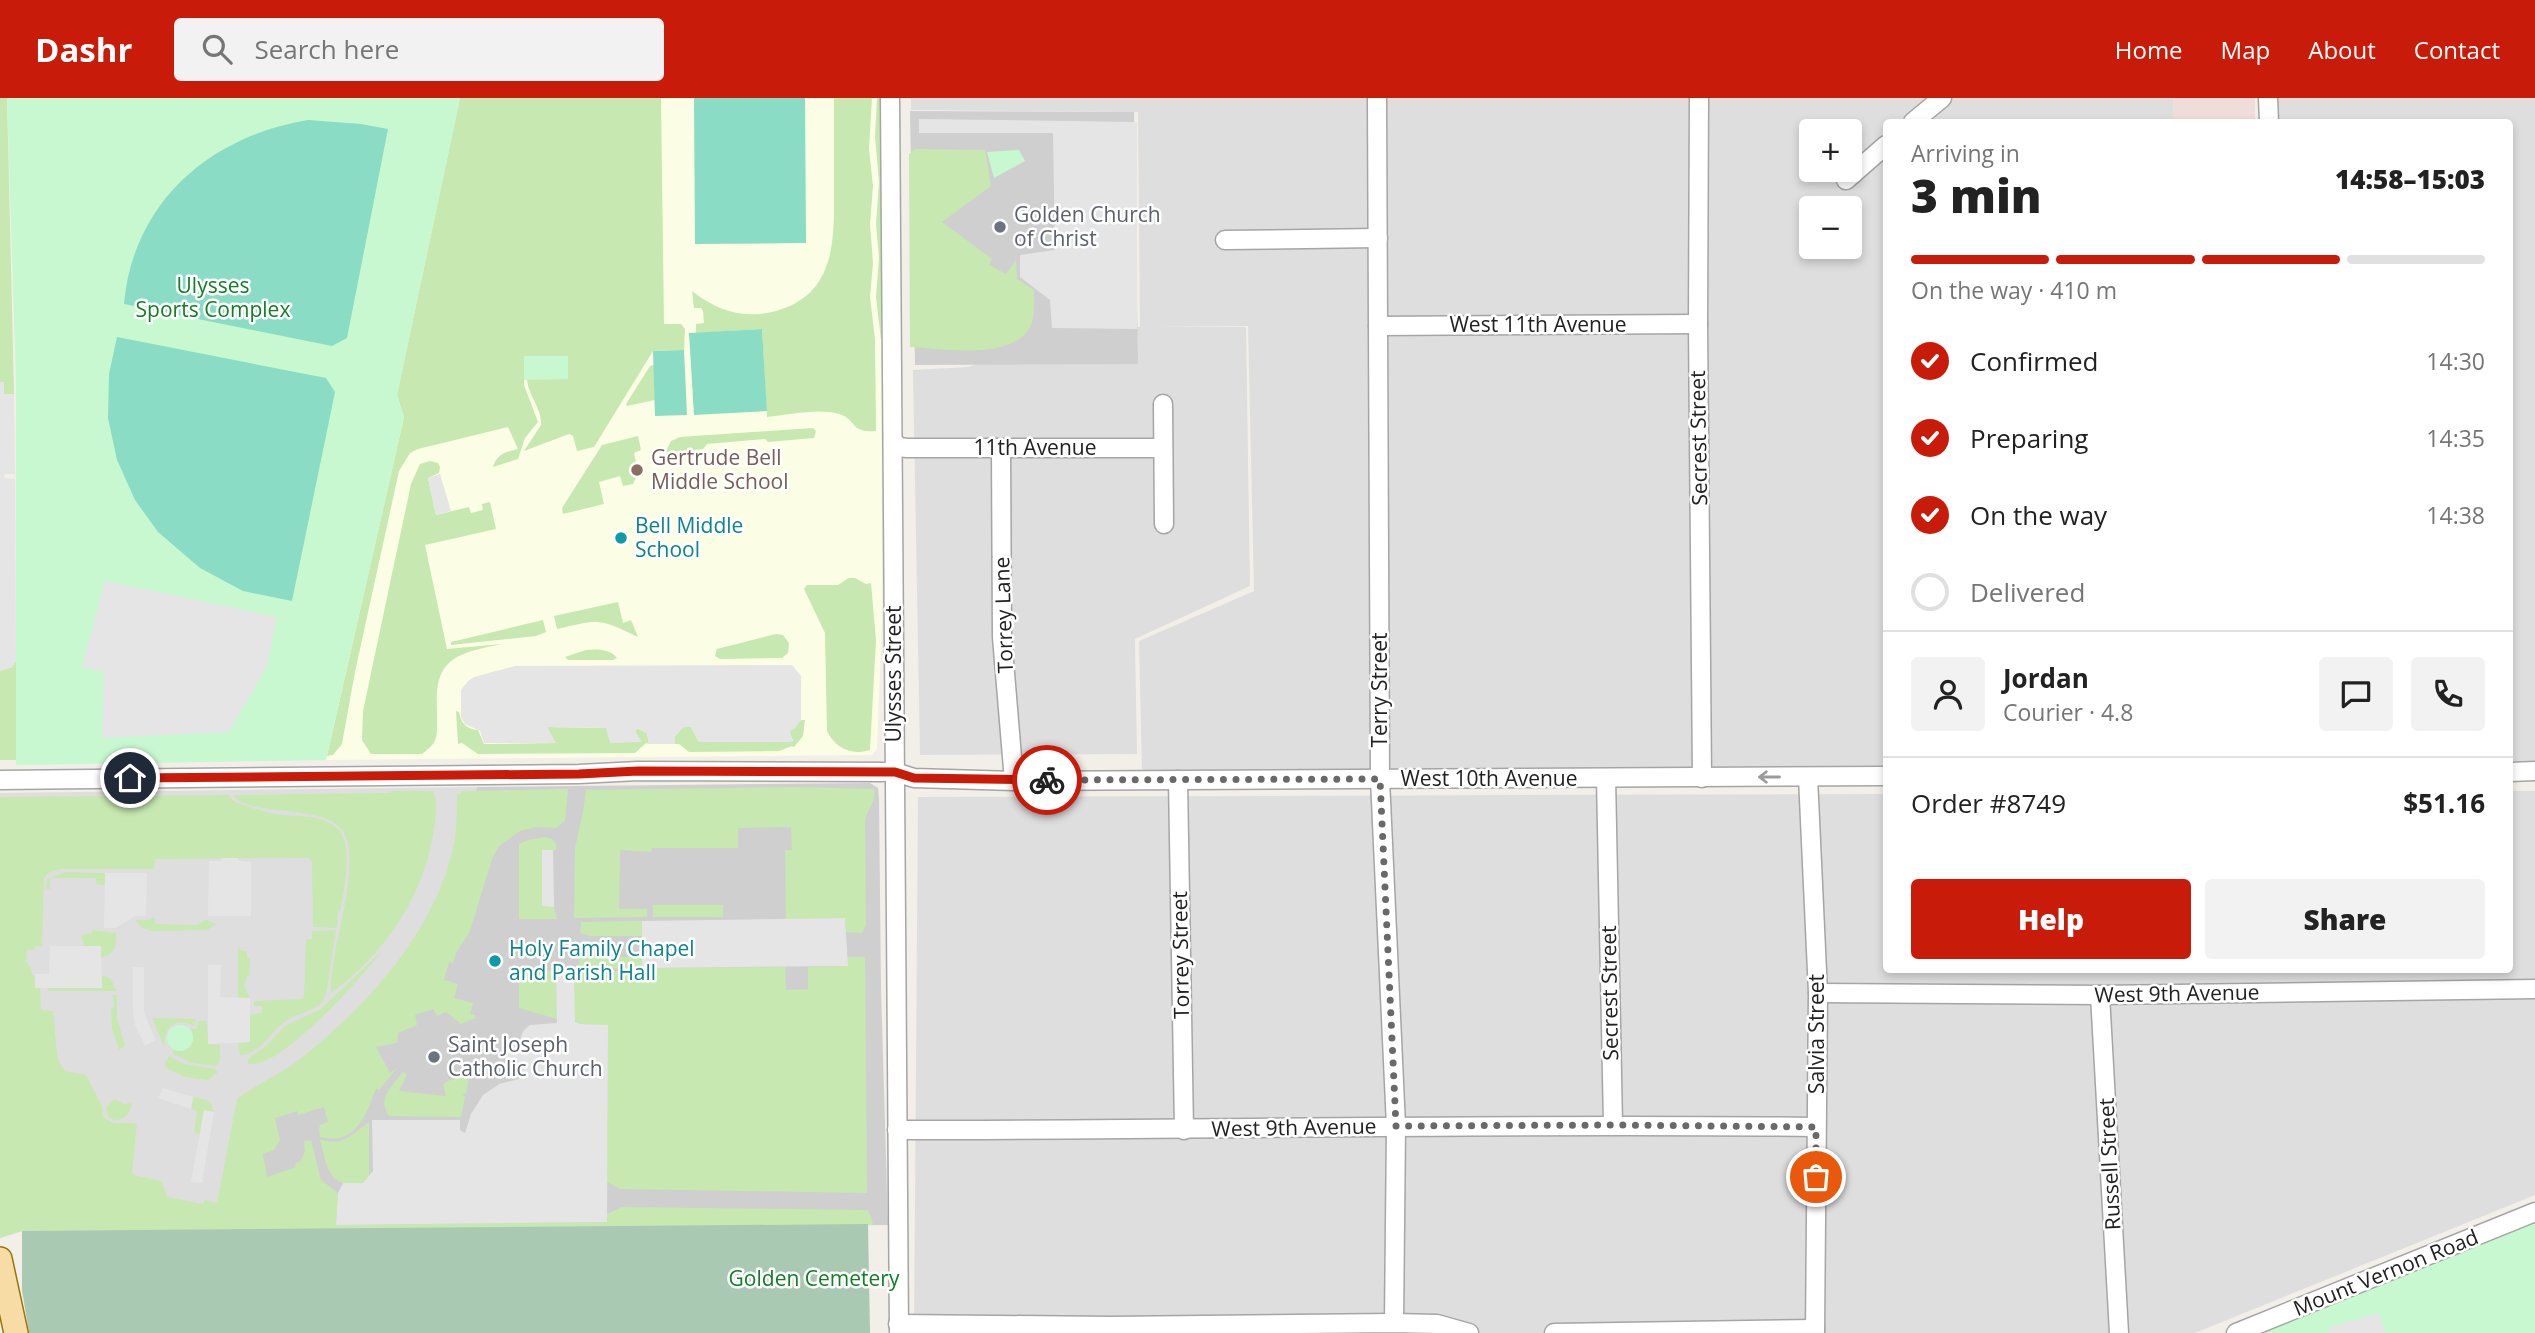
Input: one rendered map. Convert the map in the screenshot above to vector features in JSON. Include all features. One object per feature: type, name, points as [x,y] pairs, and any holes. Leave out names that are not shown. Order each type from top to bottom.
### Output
[{"type":"main road","points":[[0,1259],[16,1333]]},
{"type":"street","name":"Ulysses Street","points":[[890,98],[900,445],[895,772],[899,1329]]},
{"type":"street","name":"Terry Street","points":[[1377,98],[1380,779],[1396,1126],[1394,1324]]},
{"type":"street","name":"Secrest Street","points":[[1699,98],[1702,778]]},
{"type":"street","points":[[1917,119],[1942,98]]},
{"type":"street","points":[[2268,98],[2269,119]]},
{"type":"street","points":[[1862,166],[1883,148]]},
{"type":"street","points":[[1225,240],[1378,238]]},
{"type":"street","name":"West 11th Avenue","points":[[1378,326],[1698,324]]},
{"type":"street","points":[[1163,404],[1164,524]]},
{"type":"street","name":"11th Avenue","points":[[900,445],[1001,449],[1163,448]]},
{"type":"street","name":"Torrey Lane","points":[[1001,449],[1002,637],[1014,781]]},
{"type":"street","name":"West 10th Avenue","points":[[0,780],[579,774],[638,771],[895,772],[914,778],[1014,781],[1883,776]]},
{"type":"street","points":[[2513,772],[2535,771]]},
{"type":"street","name":"Salvia Street","points":[[1808,777],[1818,993],[1815,1331]]},
{"type":"street","name":"Secrest Street","points":[[1606,778],[1613,1125]]},
{"type":"street","name":"Torrey Street","points":[[1178,780],[1184,1130]]},
{"type":"street","name":"West 9th Avenue","points":[[1818,993],[2101,995],[2535,989]]},
{"type":"street","name":"Russell Street","points":[[2101,995],[2119,1333]]},
{"type":"street","name":"West 9th Avenue","points":[[897,1130],[1613,1125],[1816,1127]]},
{"type":"street","name":"Mount Vernon Road","points":[[2236,1333],[2535,1212]]},
{"type":"street","points":[[899,1329],[1111,1330],[1437,1324],[1469,1333]]},
{"type":"street","points":[[1554,1333],[1815,1331]]},
{"type":"shaded area","name":"Gertrude Bell Middle School","points":[[460,98],[881,98],[882,618],[877,748],[872,755],[326,760],[404,417]]},
{"type":"shaded area","points":[[911,98],[2173,98],[2174,119],[1883,119],[1883,767],[1142,773],[1139,641],[1254,591],[1248,326],[1152,327],[1246,327],[1250,586],[1135,639],[1137,754],[920,755],[913,370],[968,367],[1026,347],[1046,327],[1140,327],[1138,112],[911,110]]},
{"type":"shaded area","points":[[2173,98],[2255,98],[2255,119],[2174,119]]},
{"type":"shaded area","points":[[2275,98],[2535,98],[2535,762],[2513,762],[2513,119],[2275,119]]},
{"type":"shaded area","points":[[910,111],[1134,112],[1138,364],[915,365]]},
{"type":"shaded area","points":[[919,119],[1137,122],[1137,329],[1052,328],[1050,300],[1020,277],[1020,255],[1055,250],[1053,133],[919,133]]},
{"type":"shaded area","points":[[0,382],[4,382],[4,394],[14,394],[15,474],[5,474],[4,478],[15,479],[16,661],[12,667],[0,671]]},
{"type":"shaded area","points":[[440,474],[451,511],[436,515],[428,478]]},
{"type":"shaded area","points":[[105,581],[277,617],[267,666],[229,732],[102,738],[104,672],[82,667]]},
{"type":"shaded area","points":[[792,665],[801,676],[801,720],[789,731],[793,742],[699,742],[691,727],[684,727],[675,736],[675,744],[649,744],[647,733],[637,728],[635,731],[642,742],[610,743],[606,728],[547,727],[556,743],[484,743],[480,731],[465,724],[461,717],[461,690],[468,681],[515,666]]},
{"type":"shaded area","points":[[870,783],[878,788],[879,798],[888,1225],[232,1231],[266,1097],[365,1014],[441,903],[477,787]]},
{"type":"shaded area","points":[[477,787],[441,903],[232,1231],[22,1231],[0,1238],[0,793]]},
{"type":"shaded area","points":[[2513,791],[2535,791],[2535,1195],[2195,1333],[914,1333],[918,797],[1883,794],[1883,973],[2513,973]]},
{"type":"shaded area","points":[[542,850],[553,850],[554,907],[542,906]]},
{"type":"shaded area","points":[[222,858],[238,858],[240,861],[251,862],[251,916],[208,916],[209,861],[221,861]]},
{"type":"shaded area","points":[[105,873],[147,873],[146,916],[135,916],[116,928],[104,928]]},
{"type":"shaded area","points":[[845,918],[848,966],[642,968],[642,921]]},
{"type":"shaded area","points":[[50,946],[101,946],[102,988],[35,988],[35,974],[49,974]]},
{"type":"shaded area","points":[[208,965],[221,965],[220,997],[250,998],[250,1042],[208,1044]]},
{"type":"shaded area","points":[[133,967],[144,967],[144,1011],[155,1040],[145,1046],[135,1025]]},
{"type":"shaded area","points":[[556,971],[574,971],[575,1022],[608,1025],[607,1222],[336,1225],[338,1193],[343,1183],[363,1183],[373,1171],[372,1120],[460,1120],[460,1130],[465,1133],[471,1114],[483,1095],[499,1084],[519,1079],[518,1076],[507,1076],[507,1043],[519,1043],[523,1031],[530,1025],[557,1023]]},
{"type":"shaded area","points":[[163,1088],[193,1097],[191,1109],[158,1098]]},
{"type":"shaded area","points":[[204,1110],[214,1112],[202,1183],[191,1182]]},
{"type":"shaded area","points":[[2379,1313],[2385,1333],[2329,1333],[2328,1328]]},
{"type":"green space","points":[[0,98],[7,98],[14,394],[4,394],[0,382]]},
{"type":"green space","name":"Ulysses Sports Complex","points":[[7,98],[460,98],[397,395],[404,417],[326,760],[16,765],[16,379]]},
{"type":"green space","points":[[460,98],[661,98],[664,324],[681,324],[685,329],[684,350],[653,351],[594,447],[577,451],[573,436],[569,434],[524,451],[541,425],[527,379],[568,378],[567,356],[524,356],[524,385],[538,422],[525,438],[518,459],[493,467],[502,454],[518,449],[508,427],[410,453],[399,471],[342,744],[333,755],[327,756],[404,417],[397,395]]},
{"type":"green space","points":[[694,98],[805,98],[806,243],[695,244]]},
{"type":"green space","points":[[834,98],[872,98],[869,149],[873,186],[870,224],[873,263],[870,297],[875,339],[876,431],[857,428],[849,419],[830,412],[767,417],[762,329],[696,333],[696,324],[704,323],[703,311],[701,308],[694,308],[692,291],[720,308],[761,314],[794,304],[810,293],[821,279],[828,262],[834,225]]},
{"type":"green space","points":[[877,98],[881,98],[881,340],[876,297],[879,258],[876,224],[879,182],[875,137]]},
{"type":"green space","points":[[308,120],[388,129],[347,338],[332,346],[124,304],[131,267],[143,234],[161,205],[183,179],[210,158],[240,141],[273,128]]},
{"type":"green space","points":[[915,149],[985,150],[991,186],[942,222],[992,259],[989,265],[1006,274],[1016,260],[1017,279],[1034,290],[1034,300],[1030,328],[1016,341],[1003,346],[972,350],[910,347],[909,154]]},
{"type":"green space","points":[[1019,150],[1025,161],[994,178],[987,152]]},
{"type":"green space","points":[[762,329],[767,411],[694,415],[689,333]]},
{"type":"green space","points":[[117,337],[326,378],[335,392],[292,601],[243,591],[200,568],[158,532],[135,500],[117,460],[108,418],[109,374]]},
{"type":"green space","points":[[684,350],[687,415],[655,416],[653,351]]},
{"type":"green space","points":[[524,356],[568,356],[568,379],[524,380]]},
{"type":"green space","points":[[654,365],[655,400],[627,406],[650,366]]},
{"type":"green space","points":[[813,428],[816,431],[814,438],[707,444],[703,449],[665,453],[671,441],[680,437]]},
{"type":"green space","points":[[638,436],[641,450],[634,453],[638,473],[633,484],[623,486],[620,476],[599,482],[604,504],[563,514],[562,508],[602,445]]},
{"type":"green space","points":[[430,461],[438,463],[440,467],[439,473],[428,478],[436,515],[469,507],[471,513],[483,510],[482,504],[490,502],[496,529],[425,545],[447,649],[502,644],[459,656],[442,672],[437,693],[436,738],[426,751],[422,754],[371,754],[362,740],[363,711],[411,484],[420,464]]},
{"type":"green space","points":[[849,578],[871,583],[876,640],[870,750],[863,752],[839,746],[827,731],[825,633],[804,589],[807,585],[838,585]]},
{"type":"green space","points":[[618,602],[623,623],[631,620],[638,637],[599,622],[557,629],[554,616]]},
{"type":"green space","points":[[543,620],[546,632],[536,636],[451,645],[451,642]]},
{"type":"green space","points":[[776,634],[783,635],[789,643],[788,653],[782,658],[720,659],[715,656],[717,649]]},
{"type":"green space","points":[[586,650],[607,651],[617,658],[568,660],[565,657]]},
{"type":"green space","points":[[16,661],[16,760],[0,760],[0,671],[12,667]]},
{"type":"green space","points":[[456,711],[465,725],[478,730],[484,744],[555,743],[547,727],[606,728],[641,742],[635,731],[637,728],[647,733],[649,744],[646,743],[635,753],[478,754],[462,743],[458,744]]},
{"type":"green space","points":[[801,720],[805,720],[803,736],[794,747],[779,751],[689,752],[675,744],[675,736],[683,727],[691,727],[699,742],[793,741],[789,731]]},
{"type":"green space","points":[[796,787],[874,789],[874,798],[865,821],[866,925],[862,933],[846,932],[845,918],[786,919],[785,850],[792,850],[791,827],[738,828],[738,848],[652,848],[651,852],[620,850],[619,909],[647,909],[647,917],[574,918],[575,848],[586,790]]},
{"type":"green space","points":[[568,789],[565,820],[560,825],[556,828],[536,827],[520,831],[499,846],[492,859],[470,931],[453,963],[449,962],[444,980],[458,984],[454,998],[473,1003],[470,1014],[476,1018],[461,1024],[446,1012],[437,1016],[433,1009],[415,1015],[417,1025],[398,1033],[397,1043],[376,1047],[390,1073],[397,1068],[379,1090],[376,1088],[358,1126],[343,1137],[320,1137],[320,1125],[328,1122],[324,1107],[298,1115],[297,1111],[275,1118],[280,1140],[274,1150],[263,1154],[267,1177],[296,1167],[295,1163],[300,1162],[305,1152],[304,1141],[311,1140],[321,1180],[338,1193],[336,1225],[607,1222],[607,1214],[622,1207],[867,1210],[873,1225],[22,1231],[0,1238],[0,797],[229,795],[233,801],[265,812],[324,820],[339,830],[343,838],[347,858],[337,928],[313,927],[312,861],[309,858],[155,859],[154,869],[61,869],[48,873],[44,878],[42,947],[35,946],[35,950],[27,950],[26,961],[35,976],[35,988],[40,988],[41,1010],[53,1011],[59,1062],[65,1071],[86,1075],[102,1106],[103,1116],[108,1120],[137,1124],[132,1173],[161,1181],[168,1197],[203,1204],[205,1200],[217,1203],[237,1099],[292,1065],[344,1021],[393,968],[414,938],[445,876],[455,837],[457,795],[463,791]]},
{"type":"green space","points":[[433,791],[436,814],[422,876],[412,899],[385,941],[350,978],[331,993],[350,863],[348,844],[342,830],[319,816],[254,806],[241,802],[233,795]]},
{"type":"green space","points":[[545,837],[552,839],[557,845],[556,850],[542,851],[542,906],[554,907],[557,919],[519,919],[519,844]]},
{"type":"green space","points":[[65,872],[105,873],[105,885],[96,884],[96,878],[50,878],[50,889],[46,889],[47,879]]},
{"type":"green space","points":[[653,905],[723,905],[723,917],[653,917]]},
{"type":"green space","points":[[155,918],[155,924],[196,925],[206,920],[217,924],[207,930],[152,931],[142,928],[135,920]]},
{"type":"green space","points":[[642,921],[642,936],[591,936],[580,933],[581,922]]},
{"type":"green space","points":[[92,930],[116,933],[115,945],[109,955],[101,958],[101,946],[84,946],[81,935],[92,933]]},
{"type":"green space","points":[[336,930],[327,990],[322,1003],[286,1021],[254,1051],[240,1055],[238,1043],[250,1042],[250,1015],[262,1013],[262,1006],[254,1006],[254,1001],[302,999],[306,939],[312,939],[312,931]]},
{"type":"green space","points":[[238,943],[240,950],[247,951],[247,958],[250,958],[250,975],[247,976],[244,986],[250,998],[238,998]]},
{"type":"green space","points":[[382,951],[339,1000],[298,1039],[278,1054],[261,1062],[247,1063],[249,1058],[265,1047],[285,1026],[321,1009]]},
{"type":"green space","points":[[642,957],[642,968],[579,968],[580,959]]},
{"type":"green space","points":[[847,957],[865,957],[867,1193],[620,1189],[607,1182],[608,1025],[579,1024],[575,1021],[574,971],[785,967],[786,990],[808,989],[808,967],[847,966]]},
{"type":"green space","points":[[519,970],[556,971],[557,1019],[519,1008]]},
{"type":"green space","points":[[101,975],[110,978],[117,991],[48,991],[47,988],[101,988]]},
{"type":"green space","points":[[113,995],[117,995],[117,1018],[125,1046],[119,1050],[112,1029]]},
{"type":"green space","points":[[152,1018],[196,1019],[194,1026],[180,1022],[170,1027],[165,1036],[165,1049]]},
{"type":"green space","points":[[198,1021],[207,1021],[208,1044],[220,1045],[220,1062],[216,1066],[192,1063],[172,1053],[174,1049],[187,1048],[190,1045],[193,1038],[191,1029],[197,1029]]},
{"type":"green space","points":[[180,1025],[189,1029],[193,1038],[189,1047],[180,1051],[171,1047],[167,1038],[171,1029]]},
{"type":"green space","points":[[169,1056],[184,1064],[215,1069],[218,1072],[208,1080],[185,1077],[166,1068],[165,1063]]},
{"type":"green space","points":[[403,1072],[407,1075],[399,1091],[446,1096],[443,1084],[464,1072],[469,1077],[466,1093],[462,1094],[465,1097],[461,1117],[389,1116],[385,1098]]},
{"type":"green space","points":[[193,1097],[207,1100],[214,1112],[204,1111],[200,1134],[194,1133],[197,1111],[191,1109]]},
{"type":"green space","points":[[114,1099],[124,1104],[132,1103],[126,1116],[121,1119],[113,1120],[108,1116],[106,1107]]},
{"type":"green space","points":[[369,1122],[369,1178],[357,1184],[335,1179],[328,1167],[320,1139],[341,1141]]},
{"type":"green space","points":[[2535,1221],[2535,1333],[2266,1333],[2266,1327]]},
{"type":"green space","name":"Golden Cemetery","points":[[868,1224],[870,1333],[29,1333],[22,1290],[22,1231]]},
{"type":"way so far","points":[[1047,780],[1380,779],[1396,1126],[1816,1127],[1816,1177]]},
{"type":"place","name":"Golden Church of Christ","points":[[1000,227]]},
{"type":"place","name":"Gertrude Bell Middle School","points":[[637,470]]},
{"type":"place","name":"Bell Middle School","points":[[621,538]]},
{"type":"place","name":"Holy Family Chapel and Parish Hall","points":[[495,961]]},
{"type":"place","name":"Saint Joseph Catholic Church","points":[[434,1057]]},
{"type":"route","points":[[130,778],[579,774],[638,771],[895,772],[914,778],[1047,780]]}]
